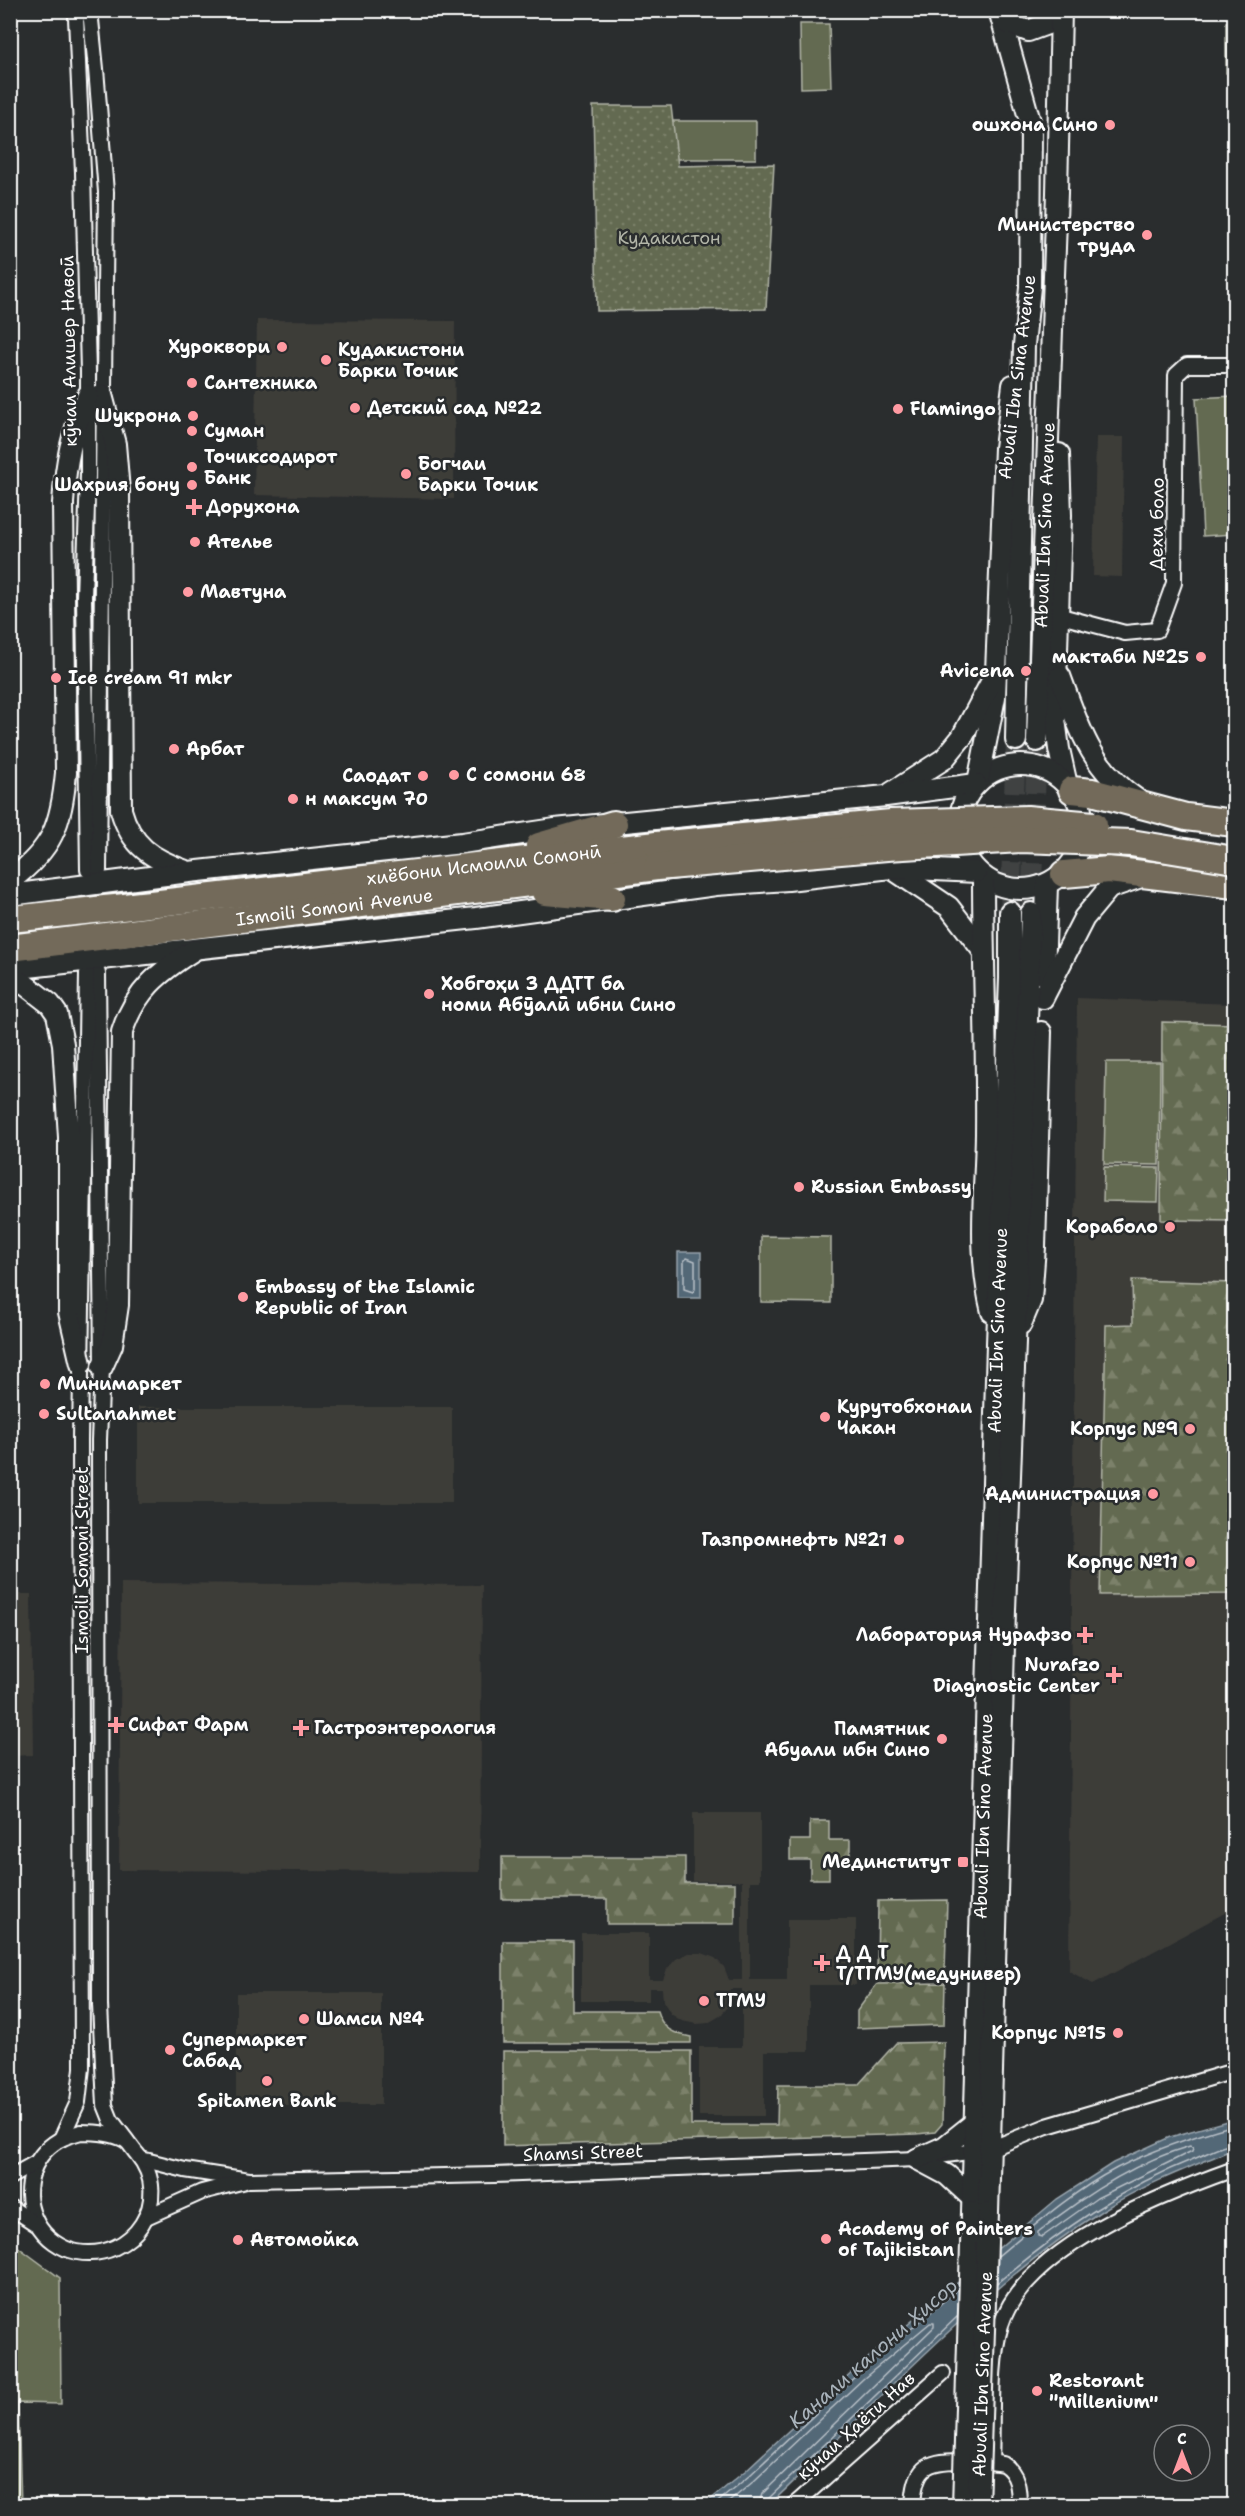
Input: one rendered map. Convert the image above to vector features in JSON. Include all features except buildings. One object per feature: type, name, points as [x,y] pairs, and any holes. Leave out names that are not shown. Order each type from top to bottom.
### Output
[{"type":"highway","points":[[1070,787],[1125,800],[1150,809],[1234,824]]},
{"type":"highway","name":"хиёбони Исмоили Сомонӣ","points":[[657,856],[891,823],[1027,819],[1234,842]]},
{"type":"highway","points":[[478,865],[614,824]]},
{"type":"highway","name":"хиёбони Исмоили Сомонӣ","points":[[10,919],[211,898],[478,865],[657,856],[876,848],[1021,839],[1131,843],[1234,860]]},
{"type":"highway","name":"Ismoili Somoni Avenue","points":[[10,948],[335,909],[491,887],[657,856]]},
{"type":"highway","points":[[1055,879],[1109,870],[1234,885]]},
{"type":"highway","points":[[491,887],[612,898]]},
{"type":"main road","points":[[999,10],[1007,23],[1028,31],[1047,24],[1053,10]]},
{"type":"main road","name":"Abuali Ibn Sina Avenue","points":[[977,783],[990,728],[996,672],[1005,448],[1015,370],[1024,345],[1030,286],[1031,125],[999,10]]},
{"type":"main road","name":"Abuali Ibn Sina Avenue","points":[[1061,10],[1051,344],[1058,383],[1061,515],[1055,719],[1059,749],[1070,787]]},
{"type":"main road","name":"Abuali Ibn Sino Avenue","points":[[1037,741],[1051,344]]},
{"type":"main road","name":"Abuali Ibn Sino Avenue","points":[[1016,740],[1024,345]]},
{"type":"main road","points":[[95,395],[115,444],[119,491],[121,810],[124,822],[137,844],[161,862],[189,872]]},
{"type":"main road","points":[[10,881],[34,862],[52,836],[62,808],[66,773],[63,503],[67,458],[74,431],[95,395]]},
{"type":"main road","points":[[1057,666],[1077,722],[1098,765],[1120,789],[1150,809]]},
{"type":"main road","points":[[886,796],[944,759],[962,737],[996,672]]},
{"type":"main road","points":[[1023,765],[1039,767],[1054,774],[1070,787],[1081,806],[1084,824],[1082,842],[1075,859],[1055,879],[1030,890],[1014,890],[998,885],[980,875],[967,859],[960,844],[958,828],[960,812],[966,796],[977,783],[991,772],[1007,766],[1023,765]]},
{"type":"main road","points":[[10,895],[189,872],[391,852],[555,829],[886,796],[977,783]]},
{"type":"main road","points":[[10,969],[476,918],[612,898],[891,868],[980,875]]},
{"type":"main road","points":[[891,868],[949,907],[984,951]]},
{"type":"main road","points":[[1043,998],[1090,910],[1109,888],[1149,874]]},
{"type":"main road","points":[[980,875],[984,951],[986,1134],[982,1242],[985,1284],[1007,1336]]},
{"type":"main road","points":[[1007,1336],[1031,1300],[1035,1247],[1043,998],[1055,879]]},
{"type":"main road","name":"Abuali Ibn Sino Avenue","points":[[963,2505],[977,2208],[982,2151],[1004,1621],[1010,912]]},
{"type":"main road","name":"Abuali Ibn Sino Avenue","points":[[982,2151],[974,2123],[1007,1336],[1031,913]]},
{"type":"main road","points":[[102,1366],[112,1345],[118,1305],[122,1032],[129,1010],[148,984],[172,963],[197,947]]},
{"type":"main road","points":[[10,979],[23,983],[50,1004],[57,1014],[63,1044],[69,1137],[69,1312],[81,1364]]},
{"type":"main road","points":[[917,2159],[945,2147],[974,2123]]},
{"type":"main road","points":[[917,2159],[947,2175],[977,2208]]},
{"type":"main road","name":"Abuali Ibn Sino Avenue","points":[[977,2208],[978,2505]]},
{"type":"street","name":"кӯчаи Алишер Навоӣ","points":[[78,10],[76,18],[84,203],[95,395],[102,689],[94,871],[84,597],[88,475],[95,395],[106,204],[96,69],[91,20],[87,10]]},
{"type":"street","points":[[84,203],[106,204]]},
{"type":"street","name":"Дехи боло","points":[[1057,615],[1125,633],[1156,630],[1174,583],[1176,375],[1187,365],[1234,365]]},
{"type":"street","name":"Ismoili Somoni Street","points":[[61,2139],[78,2102],[82,2068],[81,1364],[83,1205],[93,973],[102,1366],[99,1563],[101,2027],[105,2105],[111,2120],[127,2141]]},
{"type":"street","points":[[83,1205],[99,1206]]},
{"type":"street","points":[[80,1563],[99,1563]]},
{"type":"street","name":"Shamsi Street","points":[[141,2159],[185,2170],[249,2180],[494,2175],[917,2159],[982,2151],[1047,2126],[1234,2071]]},
{"type":"street","name":"Shamsi Street","points":[[127,2141],[102,2133],[81,2132],[61,2139],[47,2149],[37,2162],[30,2177],[28,2194],[31,2210],[47,2237],[59,2246],[73,2252],[89,2254],[105,2252],[119,2246],[135,2234],[146,2217],[202,2192],[249,2180]]},
{"type":"street","points":[[127,2141],[141,2159],[150,2181],[150,2206],[146,2217]]},
{"type":"street","name":"Shamsi Street","points":[[10,2177],[37,2162]]},
{"type":"street","points":[[991,2462],[995,2351],[1002,2322],[1014,2297],[1045,2267],[1098,2228],[1158,2198],[1234,2169]]},
{"type":"street","name":"Shamsi Street","points":[[10,2207],[38,2225]]},
{"type":"street","name":"кӯчаи Ҳаёти Нав","points":[[793,2505],[943,2373]]},
{"type":"street","points":[[913,2505],[914,2493],[920,2476],[926,2466],[931,2463],[991,2462],[1011,2468],[1018,2486],[1018,2505]]},
{"type":"shaded area","name":"Детский сад №22","points":[[257,320],[455,321],[454,499],[254,495]]},
{"type":"shaded area","points":[[1096,437],[1124,437],[1122,577],[1093,576]]},
{"type":"shaded area","points":[[1077,998],[1234,1004],[1234,1908],[1093,1984],[1069,1971]]},
{"type":"shaded area","points":[[138,1407],[452,1407],[452,1503],[138,1503]]},
{"type":"shaded area","name":"Гастроэнтерология","points":[[121,1583],[482,1585],[480,1872],[119,1870]]},
{"type":"shaded area","points":[[10,1594],[31,1594],[33,1755],[11,1756]]},
{"type":"shaded area","name":"Д Д Т Т/ТГМУ(медунивер)","points":[[693,1813],[760,1813],[760,1881],[750,1881],[750,1980],[787,1980],[787,1919],[856,1919],[856,1985],[809,1985],[809,2051],[764,2051],[764,2116],[699,2116],[699,2047],[742,2047],[742,1989],[730,1989],[728,2007],[720,2016],[708,2023],[697,2024],[682,2021],[671,2014],[663,2001],[662,1988],[649,1988],[649,2001],[581,2001],[581,1933],[649,1933],[649,1980],[663,1980],[667,1969],[676,1959],[689,1953],[702,1953],[715,1958],[724,1967],[729,1980],[742,1980],[742,1881],[693,1881]]},
{"type":"shaded area","name":"Шамси №4","points":[[236,1993],[381,1993],[381,2105],[236,2105]]},
{"type":"green space","points":[[1226,22],[1234,22],[1234,73],[1226,73]]},
{"type":"green space","points":[[800,24],[829,24],[831,87],[801,88]]},
{"type":"green space","name":"Кудакистон","points":[[593,106],[671,106],[678,166],[774,164],[766,309],[597,311]]},
{"type":"green space","points":[[672,121],[756,121],[756,159],[672,159]]},
{"type":"green space","points":[[1234,396],[1234,534],[1203,536],[1196,398]]},
{"type":"green space","points":[[1162,1022],[1234,1024],[1234,1221],[1161,1220]]},
{"type":"green space","points":[[1106,1062],[1160,1062],[1159,1165],[1104,1164]]},
{"type":"green space","points":[[1104,1167],[1159,1168],[1158,1202],[1103,1201]]},
{"type":"green space","points":[[761,1236],[831,1237],[831,1303],[761,1302]]},
{"type":"green space","points":[[1132,1280],[1234,1283],[1234,1594],[1100,1595],[1106,1325],[1133,1324]]},
{"type":"green space","points":[[810,1821],[829,1821],[829,1840],[850,1840],[850,1860],[829,1860],[829,1879],[810,1879],[810,1860],[790,1860],[790,1840],[810,1840]]},
{"type":"green space","points":[[502,1857],[685,1857],[685,1883],[735,1883],[735,1924],[607,1924],[607,1899],[502,1899]]},
{"type":"green space","points":[[947,1900],[945,1972],[877,1973],[878,1901]]},
{"type":"green space","points":[[503,1941],[573,1941],[573,2011],[657,2011],[665,2026],[674,2032],[691,2037],[691,2043],[503,2043]]},
{"type":"green space","points":[[945,1983],[944,2025],[857,2028],[857,2011],[877,1984]]},
{"type":"green space","points":[[944,2042],[942,2124],[935,2132],[503,2146],[503,2051],[691,2051],[691,2125],[777,2125],[778,2085],[858,2085],[896,2043]]},
{"type":"green space","points":[[10,2241],[60,2278],[61,2404],[18,2403],[21,2506],[10,2505]]},
{"type":"water","points":[[678,1252],[701,1252],[701,1298],[678,1298]]},
{"type":"water","points":[[1234,2119],[1234,2149],[1134,2192],[1057,2242],[970,2312],[769,2505],[703,2506],[745,2471],[855,2369],[1057,2199],[1113,2163],[1170,2137]]},
{"type":"tunnel","points":[[1010,912],[1016,740]]},
{"type":"tunnel","points":[[1031,913],[1037,741]]},
{"type":"place","name":"ошхона Сино","points":[[1110,125]]},
{"type":"place","name":"Министерство труда","points":[[1147,235]]},
{"type":"place","name":"Хуроквори","points":[[282,347]]},
{"type":"place","name":"Кудакистони Барки Точик","points":[[326,360]]},
{"type":"place","name":"Сантехника","points":[[192,383]]},
{"type":"place","name":"Детский сад №22","points":[[355,408]]},
{"type":"place","name":"Flamingo","points":[[898,409]]},
{"type":"place","name":"Шукрона","points":[[193,416]]},
{"type":"place","name":"Суман","points":[[192,431]]},
{"type":"place","name":"Точиксодирот Банк","points":[[192,467]]},
{"type":"place","name":"Богчаи Барки Точик","points":[[406,474]]},
{"type":"place","name":"Шахрия бону","points":[[192,485]]},
{"type":"place","name":"Дорухона","points":[[194,507]]},
{"type":"place","name":"Ателье","points":[[195,542]]},
{"type":"place","name":"Мавтуна","points":[[188,592]]},
{"type":"place","name":"мактаби №25","points":[[1201,657]]},
{"type":"place","name":"Avicena","points":[[1026,671]]},
{"type":"place","name":"Ice cream 91 mkr","points":[[56,678]]},
{"type":"place","name":"Арбат","points":[[174,749]]},
{"type":"place","name":"С сомони 68","points":[[454,775]]},
{"type":"place","name":"Саодат","points":[[423,776]]},
{"type":"place","name":"н максум 70","points":[[293,799]]},
{"type":"place","name":"Хобгоҳи 3 ДДТТ ба номи Абӯалӣ ибни Сино","points":[[429,994]]},
{"type":"place","name":"Russian Embassy","points":[[799,1187]]},
{"type":"place","name":"Кораболо","points":[[1170,1227]]},
{"type":"place","name":"Embassy of the Islamic Republic of Iran","points":[[243,1297]]},
{"type":"place","name":"Минимаркет","points":[[45,1384]]},
{"type":"place","name":"Sultanahmet","points":[[44,1414]]},
{"type":"place","name":"Курутобхонаи Чакан","points":[[825,1417]]},
{"type":"place","name":"Корпус №9","points":[[1190,1429]]},
{"type":"place","name":"Администрация","points":[[1153,1494]]},
{"type":"place","name":"Газпромнефть №21","points":[[899,1540]]},
{"type":"place","name":"Корпус №11","points":[[1190,1562]]},
{"type":"place","name":"Лаборатория Нурафзо","points":[[1085,1635]]},
{"type":"place","name":"Nurafzo Diagnostic Center","points":[[1114,1675]]},
{"type":"place","name":"Сифат Фарм","points":[[116,1725]]},
{"type":"place","name":"Гастроэнтерология","points":[[301,1728]]},
{"type":"place","name":"Памятник Абуали ибн Сино","points":[[942,1739]]},
{"type":"place","name":"Мединститут","points":[[963,1862]]},
{"type":"place","name":"Д Д Т Т/ТГМУ(медунивер)","points":[[822,1963]]},
{"type":"place","name":"ТГМУ","points":[[704,2001]]},
{"type":"place","name":"Шамси №4","points":[[304,2019]]},
{"type":"place","name":"Корпус №15","points":[[1118,2033]]},
{"type":"place","name":"Супермаркет Сабад","points":[[170,2050]]},
{"type":"place","name":"Spitamen Bank","points":[[267,2081]]},
{"type":"place","name":"Academy of Painters of Tajikistan","points":[[826,2239]]},
{"type":"place","name":"Автомойка","points":[[238,2240]]},
{"type":"place","name":"Restorant \"Millenium\"","points":[[1037,2391]]},
{"type":"water label","name":"Канали калони Ҳисор","points":[[873,2353]]}]
